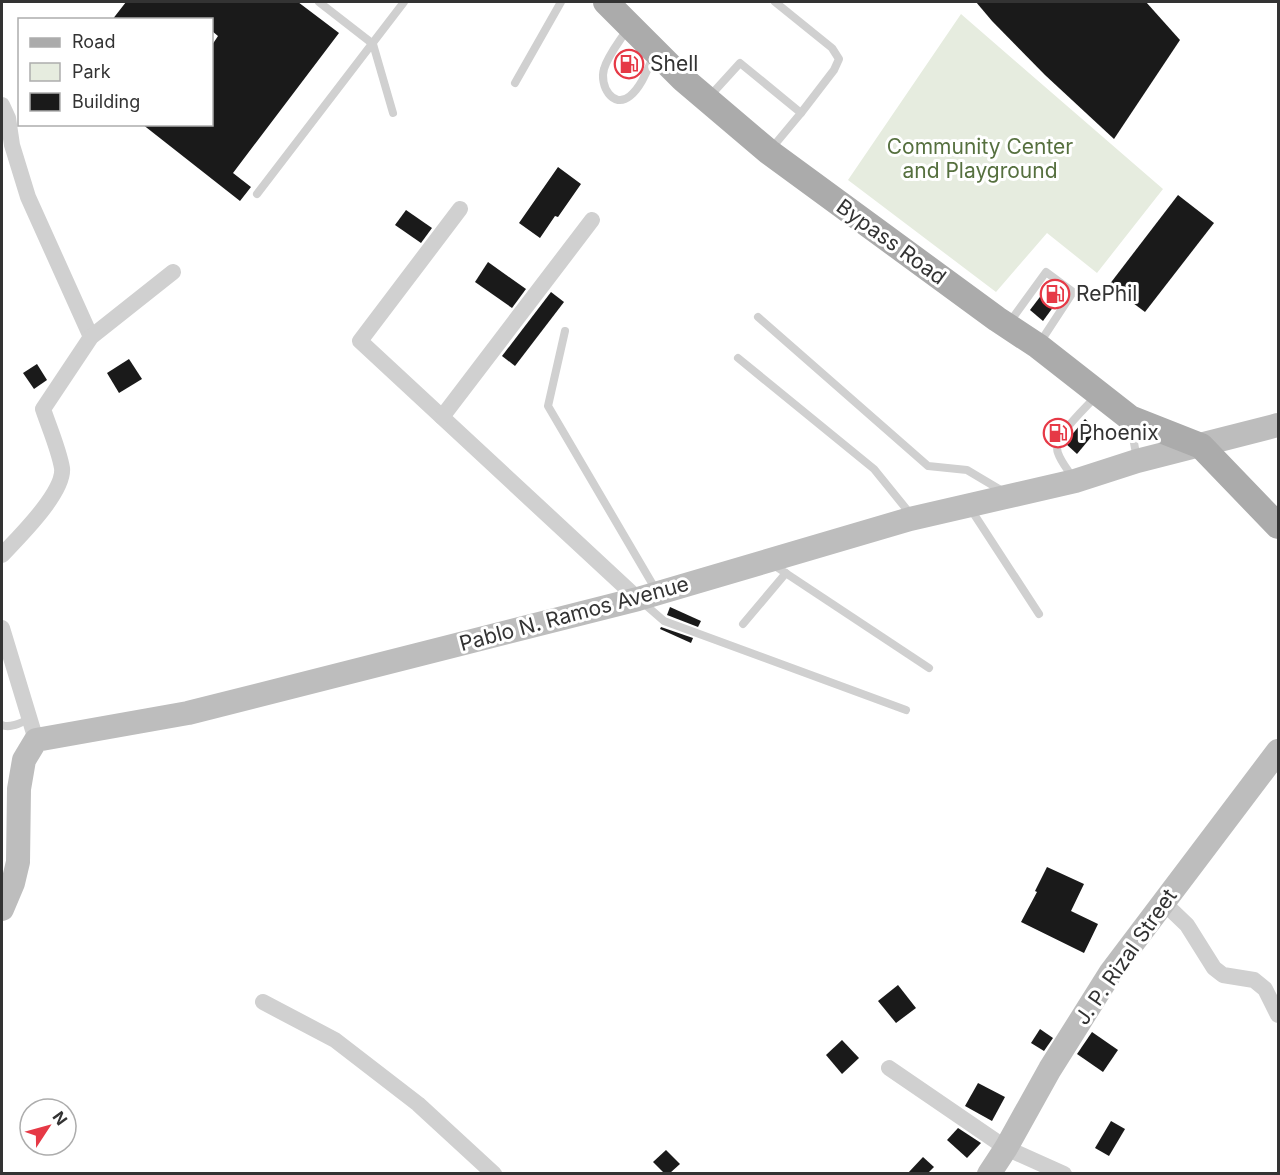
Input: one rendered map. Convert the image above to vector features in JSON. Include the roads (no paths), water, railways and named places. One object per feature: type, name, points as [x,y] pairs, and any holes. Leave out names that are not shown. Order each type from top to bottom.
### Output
[{"type":"main road","name":"Bypass Road","points":[[606,2],[683,79],[769,152],[1007,326],[1038,346],[1130,418],[1201,446]]},
{"type":"main road","points":[[1201,446],[1278,526]]},
{"type":"street","points":[[2,105],[8,118],[6,138],[16,158],[28,197],[91,337]]},
{"type":"street","points":[[460,209],[360,341],[442,417],[648,596]]},
{"type":"street","points":[[442,417],[592,220]]},
{"type":"street","points":[[2,555],[56,493],[62,469],[44,409],[91,337],[173,272]]},
{"type":"street","name":"Pablo N. Ramos Avenue","points":[[33,730],[188,713],[648,596],[776,567],[910,519],[1075,481],[1137,461],[1278,425]]},
{"type":"street","points":[[2,628],[33,730],[24,760],[19,789],[18,862],[13,883],[2,909]]},
{"type":"street","name":"J. P. Rizal Street","points":[[989,1173],[1111,972],[1278,751]]},
{"type":"street","points":[[1162,902],[1187,925],[1214,968],[1223,975],[1254,980],[1265,989],[1278,1015]]},
{"type":"street","points":[[263,1002],[335,1040],[418,1104],[494,1173]]},
{"type":"street","points":[[889,1068],[1006,1148],[1064,1173]]},
{"type":"lane","points":[[319,2],[374,44],[393,113]]},
{"type":"lane","points":[[257,194],[405,2]]},
{"type":"lane","points":[[516,83],[561,2]]},
{"type":"lane","points":[[769,152],[834,70],[838,58],[832,48],[775,2]]},
{"type":"lane","points":[[630,26],[603,70],[602,79],[605,91],[614,99],[625,99],[631,95],[656,52]]},
{"type":"lane","points":[[707,99],[740,63],[801,113]]},
{"type":"lane","points":[[1007,326],[1046,273],[1073,292],[1038,346]]},
{"type":"lane","points":[[758,317],[928,466],[967,470],[1010,496]]},
{"type":"lane","points":[[565,331],[548,406],[648,596],[664,621],[906,710]]},
{"type":"lane","points":[[738,358],[874,469],[908,511],[910,519]]},
{"type":"lane","points":[[1075,481],[1057,453],[1056,445],[1060,436],[1098,393]]},
{"type":"lane","points":[[1130,418],[1137,461]]},
{"type":"lane","points":[[968,505],[1039,614]]},
{"type":"lane","points":[[743,624],[776,567],[929,668]]},
{"type":"lane","points":[[2,725],[5,727],[14,725],[33,730]]},
{"type":"place","name":"Shell","points":[[629,64]]},
{"type":"place","name":"RePhil","points":[[1055,294]]},
{"type":"place","name":"Phoenix","points":[[1058,433]]},
{"type":"park label","name":"Community Center and Playground","points":[[980,159]]}]
